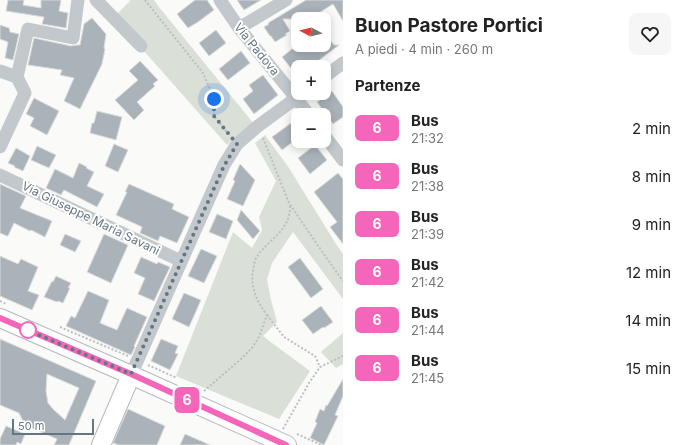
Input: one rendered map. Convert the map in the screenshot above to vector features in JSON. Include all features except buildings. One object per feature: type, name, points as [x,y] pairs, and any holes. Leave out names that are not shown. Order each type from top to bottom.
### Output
[{"type":"street","points":[[0,147],[25,93],[17,77],[28,29],[73,38],[78,0]]},
{"type":"street","points":[[96,0],[141,46]]},
{"type":"street","name":"Via Padova","points":[[220,0],[239,28],[291,86]]},
{"type":"street","points":[[239,28],[286,0]]},
{"type":"street","points":[[331,72],[343,63]]},
{"type":"street","points":[[0,71],[17,77]]},
{"type":"street","points":[[101,445],[224,166],[237,144],[292,100]]},
{"type":"street","points":[[331,144],[343,160]]},
{"type":"street","name":"Via Giuseppe Maria Savani","points":[[0,175],[181,261]]},
{"type":"street","points":[[0,318],[131,374],[282,443]]},
{"type":"path","points":[[145,0],[203,73],[214,99],[214,116],[237,144]]},
{"type":"path","points":[[261,135],[290,203],[323,254],[343,281]]},
{"type":"path","points":[[290,203],[288,221],[256,259],[252,280],[254,291],[260,305],[284,336],[315,356],[320,367]]},
{"type":"path","points":[[204,391],[252,348],[259,337],[267,315]]},
{"type":"path","points":[[282,443],[283,428],[320,367],[343,356]]},
{"type":"shaded area","points":[[129,0],[154,0],[254,124],[234,138],[227,145],[114,17],[130,1]]},
{"type":"shaded area","points":[[265,135],[289,168],[343,254],[343,299],[293,232],[272,263],[267,280],[277,322],[263,336],[310,371],[279,419],[176,376],[233,232],[252,248],[262,230],[259,217],[276,181],[255,143]]},
{"type":"shaded area","points":[[343,333],[343,364],[336,368],[321,352]]},
{"type":"bus line","name":"6","points":[[0,318],[131,374],[286,445]]},
{"type":"route","points":[[28,330],[131,374],[224,166],[237,144],[214,116],[214,99]]}]
